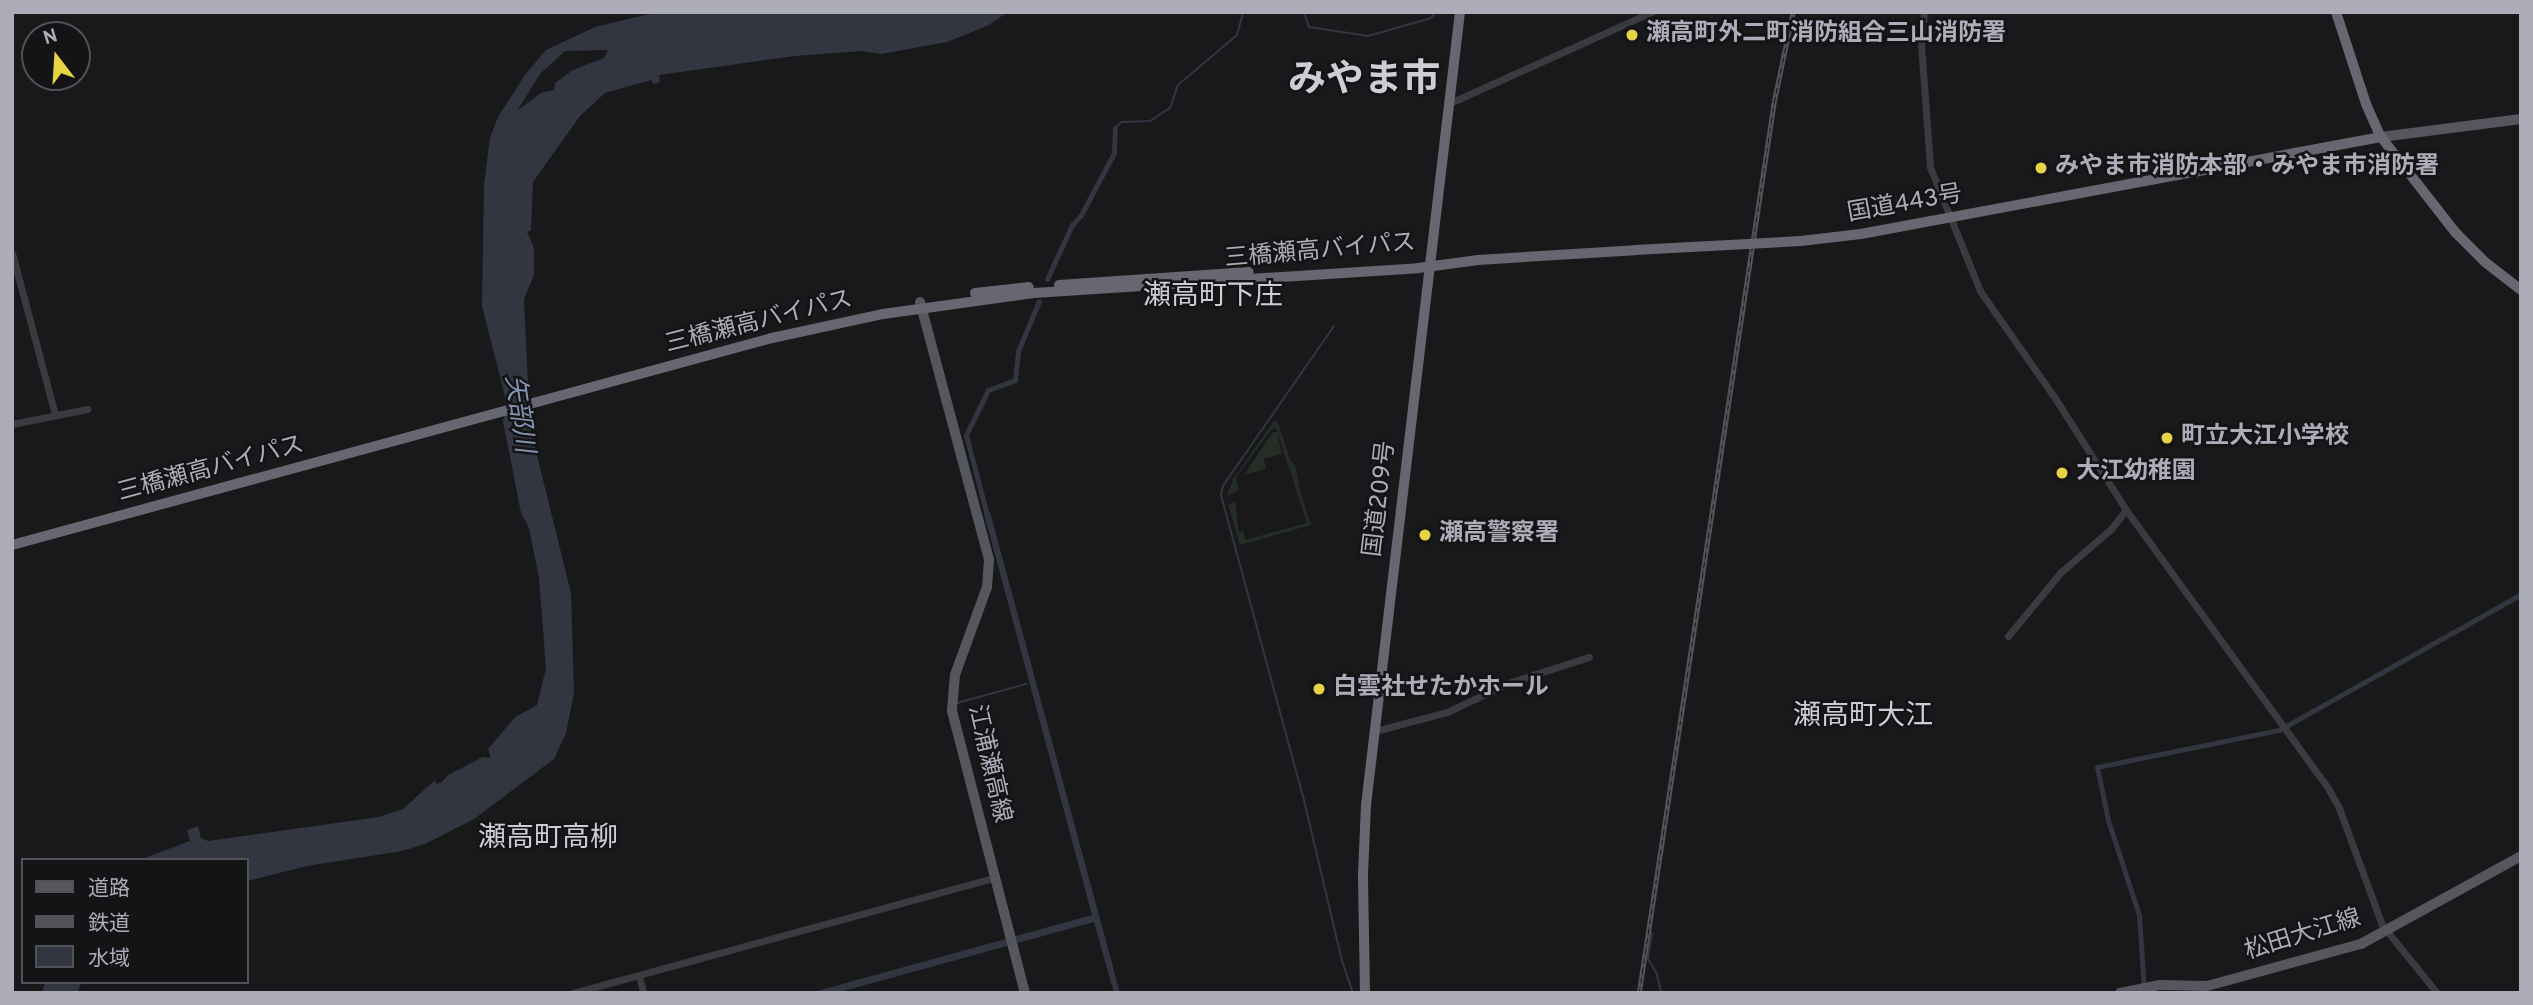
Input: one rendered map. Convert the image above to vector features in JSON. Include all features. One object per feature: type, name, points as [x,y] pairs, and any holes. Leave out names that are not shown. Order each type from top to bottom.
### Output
[{"type":"highway","name":"国道209号","points":[[1366,993],[1363,848],[1460,12]]},
{"type":"highway","points":[[2336,12],[2366,104],[2381,137],[2455,232],[2484,262],[2521,290]]},
{"type":"highway","name":"国道443号","points":[[1430,264],[1801,242],[1861,234],[2381,137]]},
{"type":"highway","name":"三橋瀬高バイパス","points":[[12,543],[696,357],[921,304],[1034,293],[1418,268],[1430,264]]},
{"type":"main road","points":[[2381,137],[2521,119]]},
{"type":"main road","name":"江浦瀬高線","points":[[921,304],[989,559],[987,587],[955,675],[952,700],[994,878],[1025,993]]},
{"type":"main road","name":"松田大江線","points":[[2120,993],[2143,988],[2194,987],[2219,983],[2361,944],[2521,856]]},
{"type":"street","points":[[1450,103],[1651,12]]},
{"type":"street","points":[[1924,12],[1921,44],[1930,167],[1985,300],[2055,398],[2126,510],[2319,776],[2339,808],[2371,899],[2387,931],[2437,993]]},
{"type":"street","points":[[12,253],[55,415]]},
{"type":"street","points":[[12,424],[88,409]]},
{"type":"street","points":[[2008,636],[2061,572],[2111,529],[2126,510]]},
{"type":"street","points":[[1375,730],[1447,712],[1511,682],[1589,657]]},
{"type":"street","points":[[573,993],[994,878]]},
{"type":"street","points":[[639,975],[643,993]]},
{"type":"shaded area","points":[[1274,421],[1278,423],[1291,462],[1295,464],[1311,525],[1240,545],[1228,505],[1235,502],[1239,532],[1243,531],[1245,540],[1307,523],[1276,428],[1272,429],[1236,477],[1239,490],[1227,496],[1233,479]]},
{"type":"shaded area","points":[[1277,432],[1282,454],[1264,459],[1266,469],[1244,475],[1272,433]]},
{"type":"water","name":"矢部川","points":[[657,12],[1008,12],[987,26],[947,42],[881,54],[862,51],[795,56],[659,75],[660,82],[654,84],[651,80],[605,93],[580,116],[533,182],[531,230],[527,232],[534,248],[534,275],[524,299],[530,427],[571,593],[574,693],[566,733],[554,759],[474,819],[425,844],[402,851],[307,866],[248,881],[248,858],[144,858],[190,841],[187,830],[198,826],[201,838],[208,841],[379,817],[403,809],[435,780],[436,784],[442,782],[448,775],[483,757],[491,758],[488,749],[515,717],[537,705],[546,668],[539,578],[529,528],[521,513],[503,421],[507,404],[482,306],[484,185],[490,138],[498,117],[525,75],[546,50],[595,27]],"holes":[[[608,50],[604,58],[573,70],[555,83],[554,90],[541,93],[517,111],[540,74],[565,51]]]},
{"type":"water","points":[[990,512],[1120,993],[1114,993],[1094,922],[836,993],[810,993],[1092,915],[984,514]]},
{"type":"water","points":[[44,984],[80,984],[78,993],[42,993]]},
{"type":"waterway","points":[[1115,128],[1122,122],[1150,121],[1170,108],[1178,85],[1237,35],[1243,12]]},
{"type":"waterway","points":[[1304,12],[1309,27],[1368,36],[1431,18],[1436,12]]},
{"type":"waterway","points":[[1047,279],[1072,225],[1081,215],[1114,153],[1115,128]]},
{"type":"waterway","points":[[988,519],[966,435],[988,390],[1015,380],[1018,351],[1039,301]]},
{"type":"waterway","points":[[1334,326],[1223,486],[1221,495],[1303,796],[1342,961],[1353,993]]},
{"type":"waterway","points":[[2144,990],[2139,915],[2108,820],[2097,767],[2279,730],[2521,594]]},
{"type":"waterway","points":[[957,703],[1026,684]]},
{"type":"waterway","points":[[1652,933],[1648,959],[1657,974],[1661,993]]},
{"type":"railway","points":[[1639,993],[1774,102],[1793,12]]},
{"type":"place","name":"瀬高町外二町消防組合三山消防署","points":[[1632,35]]},
{"type":"place","name":"みやま市消防本部・みやま市消防署","points":[[2041,168]]},
{"type":"place","name":"町立大江小学校","points":[[2167,438]]},
{"type":"place","name":"大江幼稚園","points":[[2062,473]]},
{"type":"place","name":"瀬高警察署","points":[[1425,535]]},
{"type":"place","name":"白雲社せたかホール","points":[[1319,689]]},
{"type":"district","name":"みやま市","points":[[1364,82]]},
{"type":"district","name":"瀬高町下庄","points":[[1213,297]]},
{"type":"district","name":"瀬高町大江","points":[[1863,717]]},
{"type":"district","name":"瀬高町高柳","points":[[548,839]]}]
